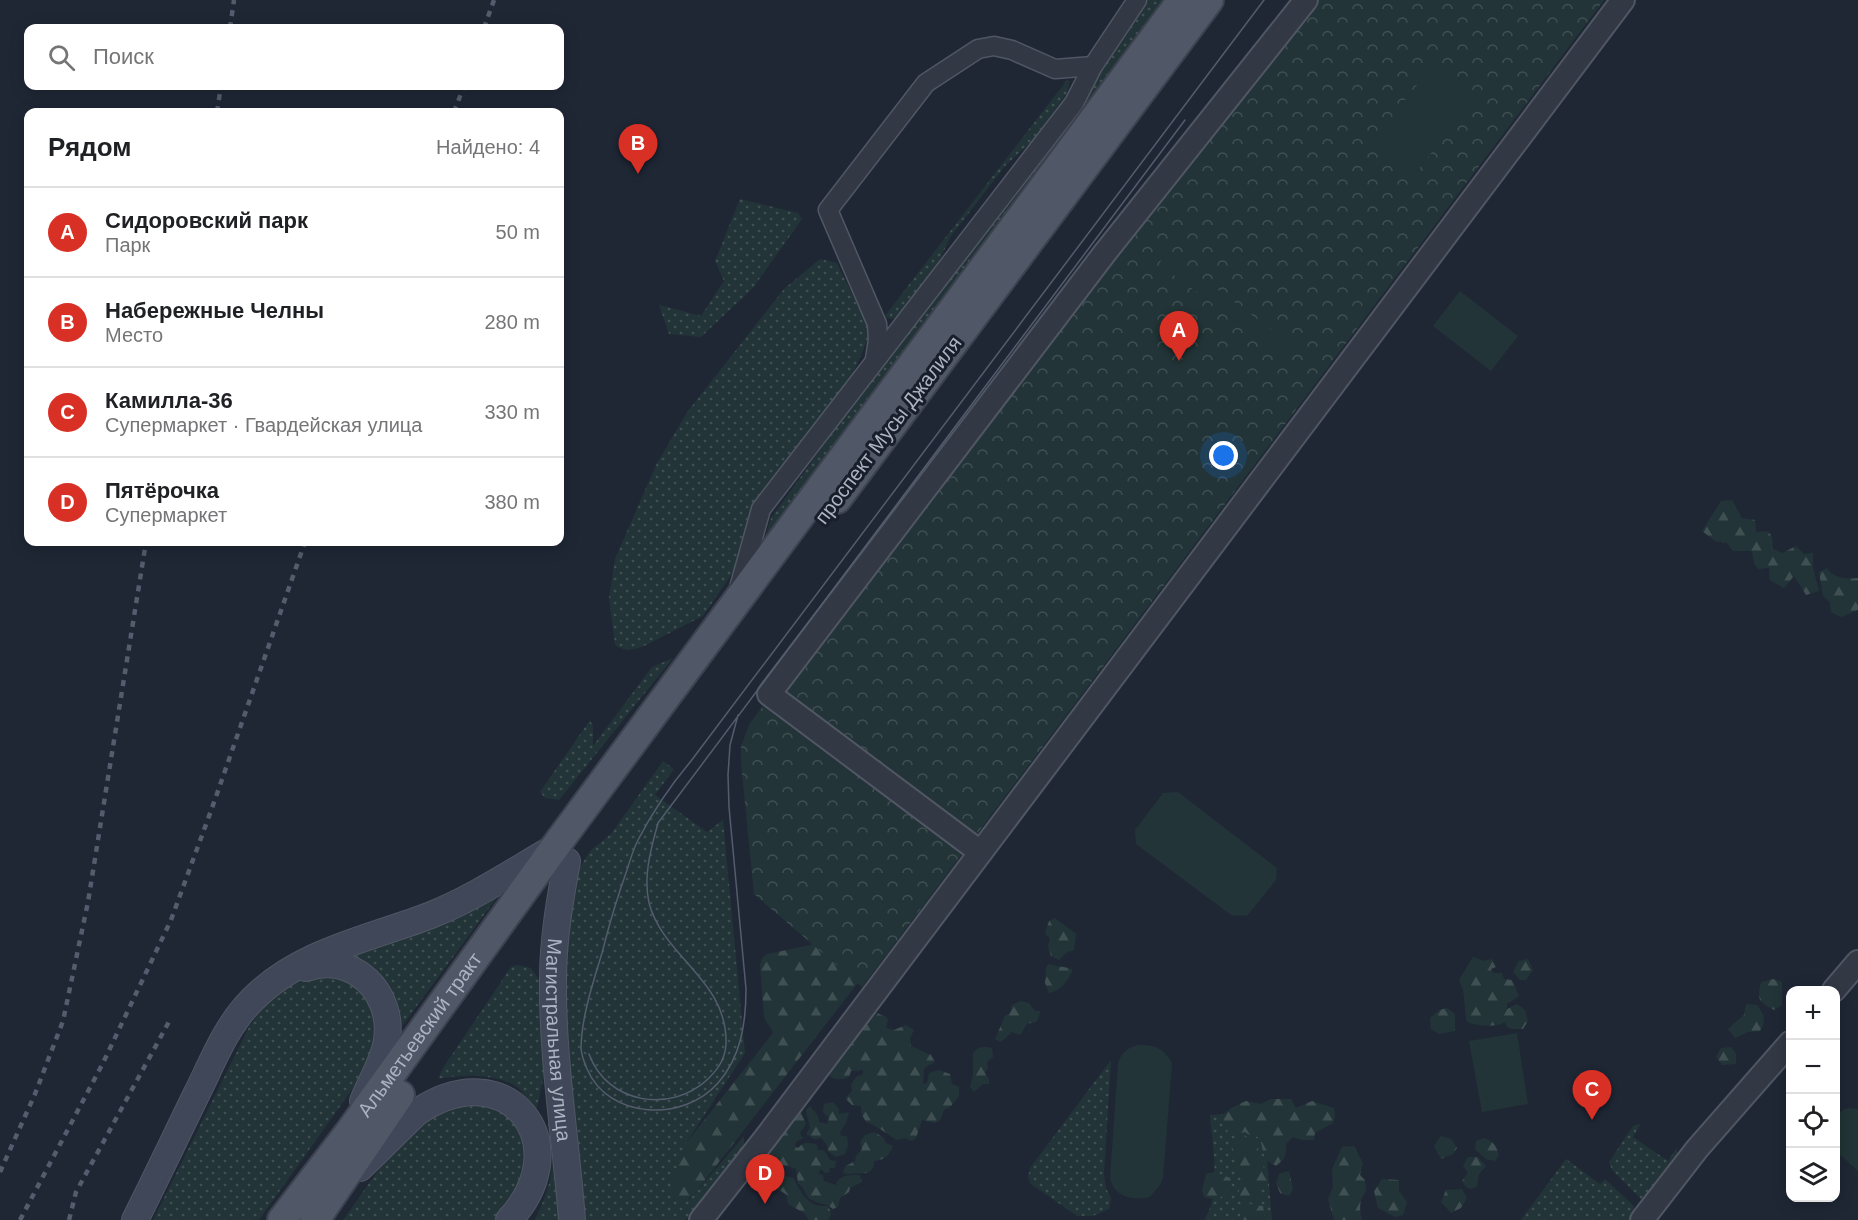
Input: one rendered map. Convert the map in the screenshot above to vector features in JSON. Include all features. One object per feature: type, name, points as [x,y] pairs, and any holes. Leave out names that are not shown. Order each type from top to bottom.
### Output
[{"type":"main road","name":"проспект Мусы Джалиля","points":[[561,854],[734,604],[1182,0]]},
{"type":"main road","name":"проспект Мусы Джалиля","points":[[561,854],[1209,0]]},
{"type":"main road","points":[[135,1220],[226,1033],[253,999],[283,976],[341,945],[430,915],[561,854]]},
{"type":"main road","name":"Альметьевский тракт","points":[[282,1220],[561,854]]},
{"type":"main road","name":"Альметьевский тракт","points":[[315,1220],[561,854]]},
{"type":"main road","name":"Магистральная улица","points":[[561,854],[553,978],[555,1044],[572,1220]]},
{"type":"main road","points":[[283,976],[317,965],[336,964],[365,978],[379,994],[384,1004],[388,1029],[384,1053],[348,1134]]},
{"type":"main road","points":[[336,1191],[416,1113],[425,1107],[453,1094],[474,1091],[489,1092],[510,1101],[518,1108],[526,1118],[535,1137],[537,1165],[532,1186],[525,1201],[509,1220]]},
{"type":"street","points":[[734,604],[761,509],[1074,103],[1093,66],[1137,0]]},
{"type":"street","points":[[980,852],[769,694],[1104,254],[1306,0]]},
{"type":"street","points":[[701,1220],[1623,0]]},
{"type":"street","points":[[874,362],[878,340],[877,324],[828,210],[926,83],[978,49],[994,46],[1012,50],[1055,69],[1093,66]]},
{"type":"street","points":[[1837,986],[1858,962]]},
{"type":"street","points":[[1642,1220],[1697,1149],[1786,1048]]},
{"type":"green space","points":[[1143,0],[1168,0],[760,553],[771,518],[1098,67]]},
{"type":"green space","points":[[1301,0],[1604,0],[862,987],[754,894],[741,762],[741,746],[750,723]]},
{"type":"green space","points":[[1435,62],[1477,94],[1415,174],[1373,141]]},
{"type":"green space","points":[[1067,80],[1070,81],[1067,93],[1031,142],[1005,166],[951,236],[938,263],[896,318],[884,317]]},
{"type":"green space","points":[[740,199],[798,213],[802,219],[753,288],[701,337],[669,334],[659,305],[701,316],[724,281],[715,261]]},
{"type":"green space","points":[[1167,252],[1296,348],[1287,359],[1159,264]]},
{"type":"green space","points":[[820,259],[837,263],[869,329],[868,339],[853,373],[752,512],[738,565],[703,616],[644,646],[629,650],[622,649],[615,645],[609,598],[615,559],[657,463],[688,411],[784,289]]},
{"type":"green space","points":[[1460,291],[1518,336],[1491,371],[1433,326]]},
{"type":"green space","points":[[1732,500],[1742,518],[1755,520],[1756,532],[1768,531],[1772,537],[1773,549],[1782,553],[1796,546],[1804,554],[1813,553],[1813,568],[1819,591],[1806,595],[1794,576],[1784,588],[1770,580],[1769,568],[1758,569],[1754,563],[1752,551],[1733,551],[1727,543],[1715,541],[1702,531],[1721,501]]},
{"type":"green space","points":[[1827,568],[1837,576],[1858,578],[1858,610],[1841,617],[1831,612],[1830,602],[1823,596],[1819,572]]},
{"type":"green space","points":[[673,658],[559,800],[545,798],[540,792],[590,720],[593,726],[593,746],[652,667]]},
{"type":"green space","points":[[663,761],[674,769],[655,795],[707,832],[723,820],[745,1053],[686,1143],[689,1200],[744,1136],[744,1147],[686,1220],[584,1220],[575,1175],[562,960],[575,882],[581,865],[591,850],[611,834]]},
{"type":"green space","points":[[1178,792],[1277,868],[1276,880],[1247,916],[1231,915],[1136,844],[1135,830],[1163,793]]},
{"type":"green space","points":[[960,851],[695,1193],[684,1200],[671,1197],[670,1189],[686,1143],[773,1033],[764,1016],[760,965],[762,958],[767,954],[811,945],[816,937]]},
{"type":"green space","points":[[498,896],[394,1037],[342,959]]},
{"type":"green space","points":[[1055,918],[1076,934],[1074,950],[1067,952],[1059,960],[1051,956],[1048,946],[1050,939],[1045,933],[1049,921]]},
{"type":"green space","points":[[1473,957],[1484,961],[1492,959],[1496,967],[1491,969],[1493,973],[1502,973],[1504,979],[1512,980],[1519,996],[1507,1004],[1507,1009],[1517,1004],[1525,1010],[1528,1021],[1523,1029],[1511,1029],[1505,1022],[1487,1026],[1467,1022],[1463,991],[1459,980]]},
{"type":"green space","points":[[1528,959],[1533,970],[1526,980],[1520,980],[1513,972],[1519,961]]},
{"type":"green space","points":[[1049,964],[1073,970],[1061,987],[1049,993],[1045,983],[1046,967]]},
{"type":"green space","points":[[517,965],[531,968],[542,984],[546,1068],[536,1111],[518,1088],[501,1080],[479,1076],[438,1079],[443,1068],[511,967]]},
{"type":"green space","points":[[316,973],[345,977],[368,995],[380,1034],[368,1067],[259,1220],[153,1220],[249,1027],[261,1010],[289,983]]},
{"type":"green space","points":[[1773,979],[1782,982],[1782,1005],[1774,1010],[1762,1002],[1759,996],[1761,982]]},
{"type":"green space","points":[[1020,1001],[1029,1003],[1035,1011],[1040,1011],[1036,1022],[1027,1024],[1020,1035],[1012,1032],[1001,1042],[995,1039],[1012,1005]]},
{"type":"green space","points":[[1746,1004],[1757,1005],[1764,1021],[1760,1031],[1748,1032],[1735,1038],[1728,1029],[1744,1015]]},
{"type":"green space","points":[[1447,1008],[1455,1014],[1455,1031],[1439,1034],[1431,1029],[1430,1018],[1439,1010]]},
{"type":"green space","points":[[869,1012],[886,1017],[888,1020],[886,1028],[894,1030],[906,1025],[914,1030],[910,1038],[911,1046],[931,1055],[935,1062],[924,1068],[923,1084],[927,1083],[929,1073],[939,1070],[950,1074],[952,1084],[959,1087],[959,1096],[951,1106],[944,1110],[940,1120],[935,1123],[922,1120],[916,1138],[912,1141],[904,1138],[897,1140],[866,1122],[861,1106],[852,1105],[845,1098],[852,1091],[851,1085],[856,1077],[863,1074],[863,1070],[851,1071],[849,1077],[840,1079],[835,1079],[828,1074],[829,1062]]},
{"type":"green space","points":[[1517,1033],[1528,1104],[1482,1112],[1469,1041]]},
{"type":"green space","points":[[1138,1045],[1159,1048],[1172,1064],[1163,1178],[1150,1197],[1131,1198],[1116,1190],[1110,1178],[1118,1063],[1125,1051]]},
{"type":"green space","points":[[1731,1047],[1736,1054],[1736,1064],[1722,1065],[1716,1057],[1721,1048]]},
{"type":"green space","points":[[978,1048],[992,1048],[993,1057],[987,1062],[988,1068],[985,1073],[989,1084],[983,1084],[974,1092],[970,1087],[973,1074],[973,1053]]},
{"type":"green space","points":[[1111,1060],[1104,1173],[1106,1188],[1111,1198],[1109,1209],[1093,1216],[1077,1216],[1031,1184],[1028,1177],[1030,1168]]},
{"type":"green space","points":[[1271,1099],[1291,1099],[1296,1108],[1312,1101],[1334,1108],[1335,1116],[1333,1123],[1315,1133],[1314,1140],[1293,1137],[1286,1144],[1286,1154],[1276,1166],[1265,1157],[1258,1137],[1245,1132],[1228,1136],[1227,1128],[1222,1124],[1223,1115],[1231,1108],[1246,1101],[1261,1104]]},
{"type":"green space","points":[[833,1102],[839,1109],[839,1114],[849,1112],[840,1132],[841,1136],[847,1136],[848,1145],[845,1154],[836,1157],[828,1151],[827,1145],[821,1138],[814,1139],[806,1134],[810,1128],[806,1110],[810,1106],[818,1116],[819,1122],[827,1124],[829,1118],[823,1112],[824,1104]]},
{"type":"green space","points":[[491,1103],[516,1121],[530,1164],[503,1220],[343,1220],[389,1155],[417,1125],[448,1105]]},
{"type":"green space","points":[[800,1109],[806,1124],[800,1133],[803,1138],[796,1142],[795,1146],[798,1148],[802,1144],[812,1143],[817,1145],[818,1150],[824,1150],[830,1160],[836,1161],[835,1168],[829,1168],[830,1172],[825,1173],[821,1169],[818,1174],[823,1175],[824,1181],[836,1185],[839,1179],[848,1176],[859,1175],[862,1182],[850,1188],[849,1192],[840,1198],[838,1207],[833,1209],[810,1199],[798,1183],[796,1169],[774,1165],[764,1149],[772,1149],[781,1126],[789,1128],[791,1112]]},
{"type":"green space","points":[[1844,1109],[1858,1109],[1858,1171],[1840,1155],[1840,1113]]},
{"type":"green space","points":[[1263,1111],[1272,1220],[1204,1220],[1210,1210],[1214,1183],[1210,1115]]},
{"type":"green space","points":[[549,1114],[566,1220],[535,1220],[548,1189],[551,1173]]},
{"type":"green space","points":[[1640,1125],[1633,1137],[1668,1161],[1676,1149],[1679,1156],[1643,1201],[1612,1170],[1609,1162],[1633,1126]]},
{"type":"green space","points":[[874,1132],[893,1146],[890,1152],[886,1157],[874,1161],[873,1168],[868,1173],[845,1174],[843,1171],[846,1166],[855,1161],[862,1149],[860,1142],[865,1135]]},
{"type":"green space","points":[[1244,1136],[1258,1146],[1258,1159],[1263,1162],[1264,1171],[1268,1173],[1266,1184],[1258,1191],[1261,1199],[1252,1203],[1238,1197],[1241,1178],[1235,1174],[1239,1162],[1232,1152],[1232,1140]]},
{"type":"green space","points":[[1441,1136],[1451,1139],[1457,1148],[1453,1154],[1441,1159],[1434,1146]]},
{"type":"green space","points":[[1484,1138],[1492,1142],[1497,1149],[1499,1155],[1495,1161],[1486,1159],[1475,1149],[1476,1141]]},
{"type":"green space","points":[[1354,1146],[1363,1163],[1360,1175],[1365,1180],[1366,1191],[1360,1205],[1362,1220],[1334,1220],[1328,1199],[1333,1187],[1332,1169],[1342,1147]]},
{"type":"green space","points":[[1468,1157],[1478,1157],[1486,1166],[1479,1174],[1477,1186],[1471,1189],[1466,1187],[1462,1181],[1468,1173],[1463,1166]]},
{"type":"green space","points":[[1566,1159],[1600,1184],[1605,1179],[1634,1206],[1631,1220],[1521,1220]]},
{"type":"green space","points":[[762,1162],[781,1174],[793,1178],[802,1194],[810,1202],[827,1206],[831,1213],[828,1220],[809,1220],[804,1213],[788,1204],[787,1195],[779,1190],[771,1190],[765,1185],[764,1174],[757,1169]]},
{"type":"green space","points":[[1289,1171],[1293,1189],[1289,1196],[1280,1193],[1276,1183],[1279,1174]]},
{"type":"green space","points":[[1214,1172],[1230,1178],[1231,1184],[1228,1193],[1214,1199],[1204,1197],[1202,1190],[1206,1174]]},
{"type":"green space","points":[[1382,1179],[1399,1180],[1399,1191],[1407,1202],[1403,1215],[1395,1217],[1378,1208],[1374,1191]]},
{"type":"green space","points":[[1462,1189],[1467,1198],[1461,1208],[1451,1213],[1441,1202],[1446,1190]]},
{"type":"green space","points":[[1246,1204],[1263,1206],[1265,1220],[1242,1220],[1240,1207]]},
{"type":"tram line","points":[[738,715],[730,745],[728,775],[746,989],[741,1039],[726,1073],[704,1096],[667,1109],[648,1110],[629,1106],[612,1098],[598,1086],[587,1069],[581,1047],[588,999],[617,901],[638,840],[650,819],[676,780],[1264,0]]},
{"type":"tram line","points":[[589,1054],[598,1071],[610,1084],[625,1093],[659,1100],[676,1097],[693,1090],[708,1079],[718,1067],[723,1059],[726,1044],[724,1022],[717,1003],[667,939],[656,922],[649,903],[647,872],[658,823],[1185,120]]},
{"type":"railway","points":[[231,24],[234,0]]},
{"type":"railway","points":[[485,24],[494,0]]},
{"type":"railway","points":[[218,108],[220,90]]},
{"type":"railway","points":[[456,108],[462,90]]},
{"type":"railway","points":[[0,1172],[35,1094],[63,1021],[88,902],[145,546]]},
{"type":"railway","points":[[20,1220],[103,1063],[171,920],[304,546]]},
{"type":"railway","points":[[69,1220],[76,1192],[171,1018]]},
{"type":"place","name":"Набережные Челны","points":[[638,174]]},
{"type":"place","name":"Сидоровский парк","points":[[1179,361]]},
{"type":"place","name":"Камилла-36","points":[[1592,1120]]},
{"type":"place","name":"Пятёрочка","points":[[765,1204]]}]
